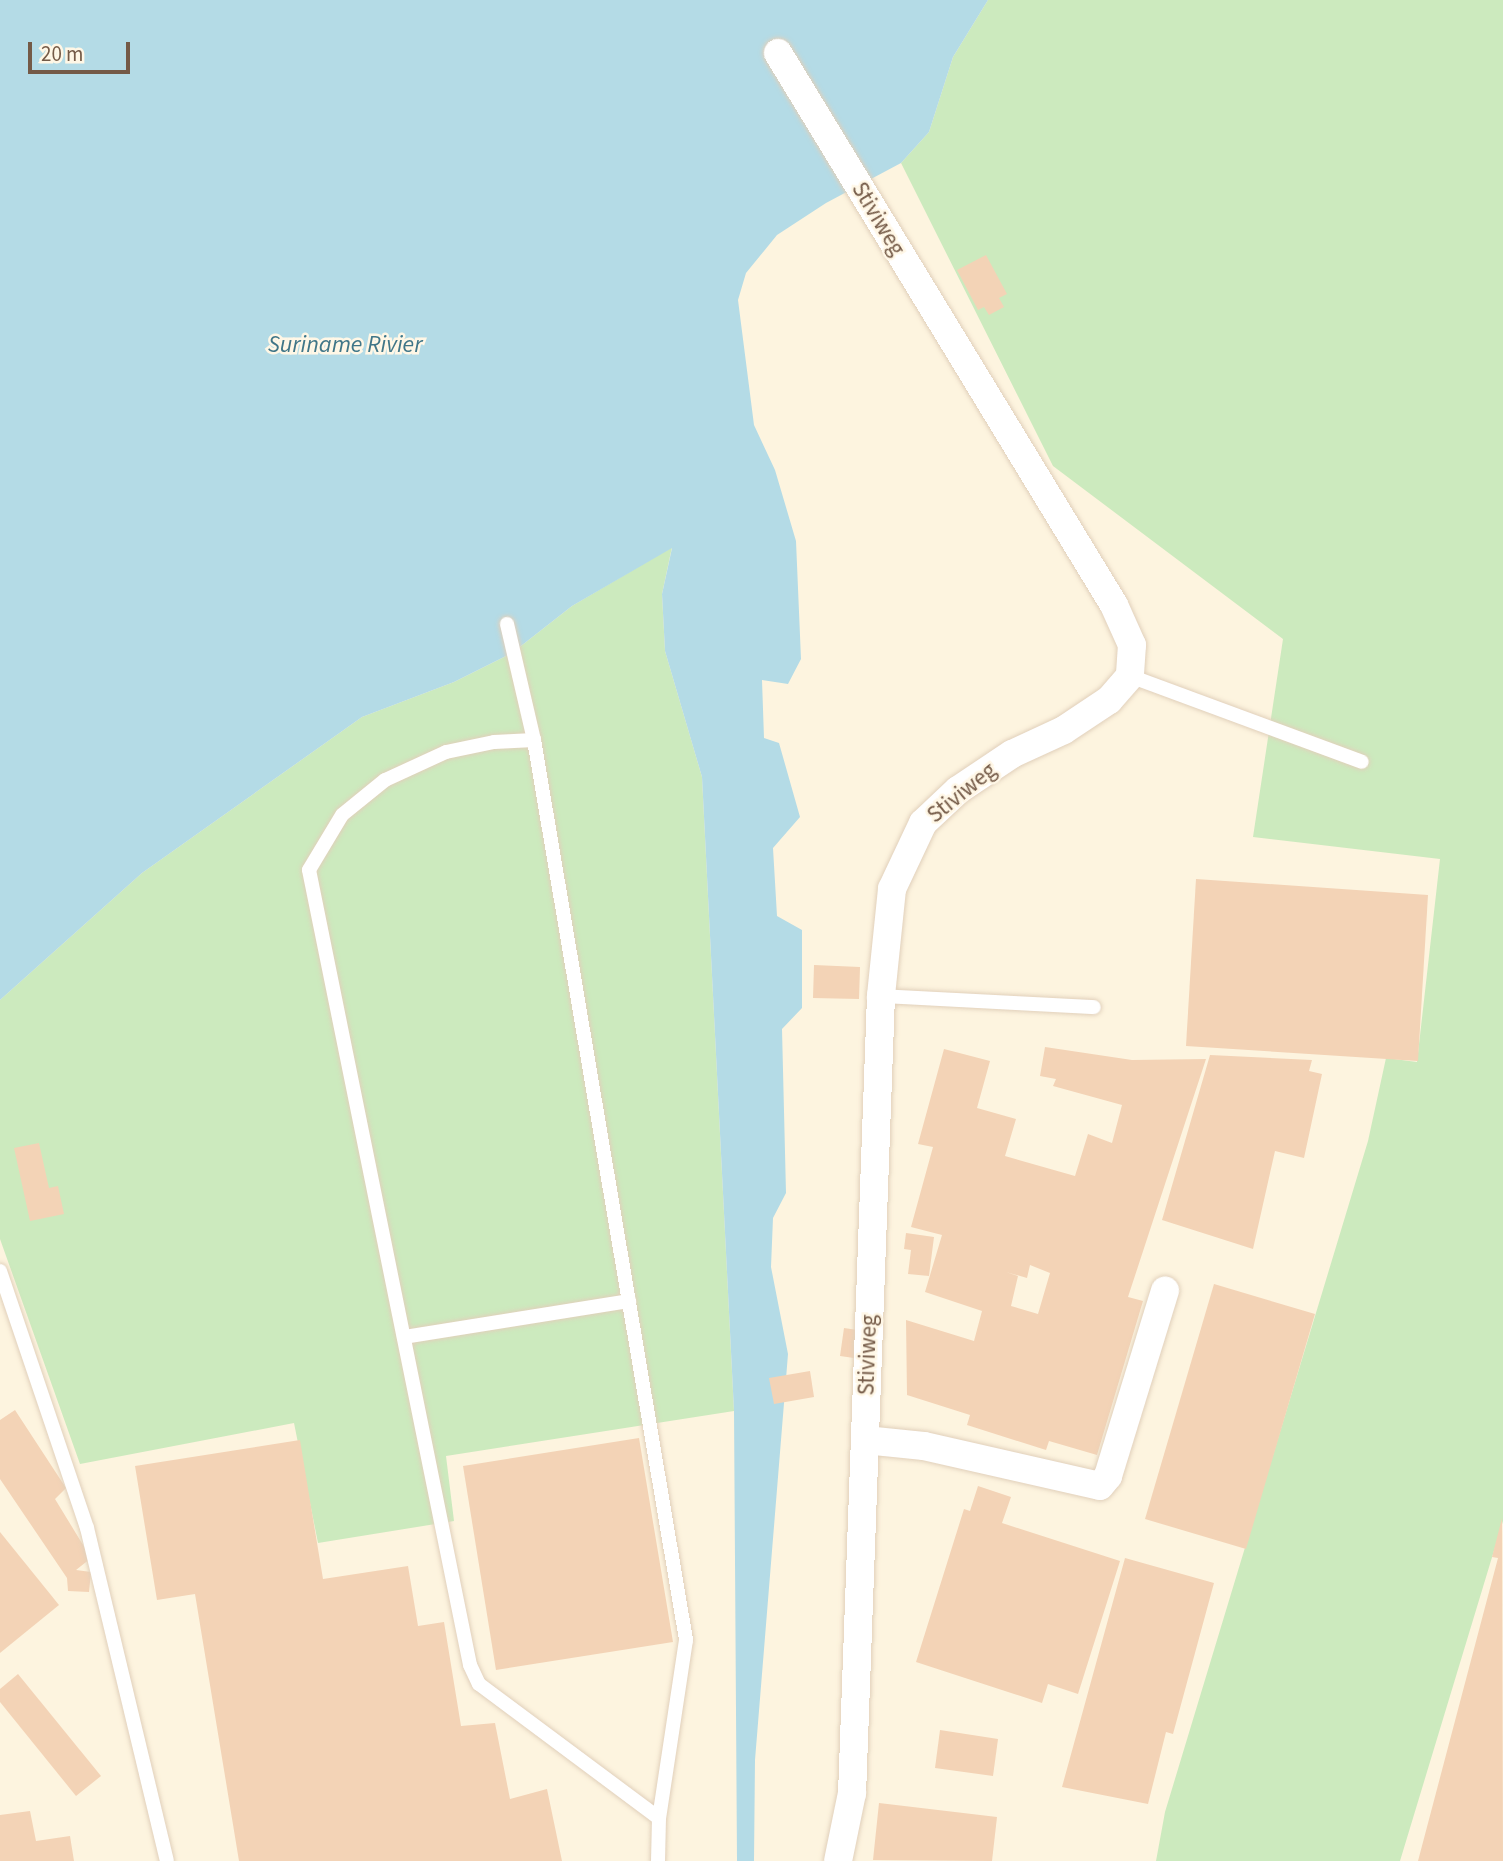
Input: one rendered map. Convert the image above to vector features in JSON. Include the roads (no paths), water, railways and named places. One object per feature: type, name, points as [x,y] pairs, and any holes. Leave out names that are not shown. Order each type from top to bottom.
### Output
[{"type":"street","name":"Stiviweg","points":[[778,53],[1114,605],[1132,645],[1130,676],[1109,700],[1064,730],[1012,754],[958,790],[923,823],[892,889],[881,996],[852,1793],[838,1861]]},
{"type":"street","points":[[865,1440],[924,1446],[1100,1486],[1108,1476],[1164,1291]]},
{"type":"lane","points":[[507,624],[534,740],[686,1640],[659,1818],[658,1861]]},
{"type":"lane","points":[[1130,676],[1362,762]]},
{"type":"lane","points":[[534,740],[494,741],[446,752],[384,779],[342,815],[309,870],[470,1665],[479,1684],[659,1818]]},
{"type":"lane","points":[[881,996],[1094,1007]]},
{"type":"lane","points":[[0,1271],[87,1528],[167,1861]]},
{"type":"lane","points":[[404,1337],[629,1301]]},
{"type":"water","name":"Suriname Rivier","points":[[0,0],[988,0],[953,57],[929,132],[901,163],[826,203],[777,235],[746,273],[738,300],[754,425],[775,470],[796,541],[801,659],[788,684],[762,680],[764,738],[779,743],[800,817],[773,848],[777,916],[802,930],[802,1008],[782,1029],[786,1193],[773,1218],[771,1267],[788,1354],[755,1760],[754,1861],[737,1861],[734,1411],[702,777],[665,651],[662,594],[672,548],[572,606],[512,653],[454,682],[362,717],[142,873],[0,1000]]}]
